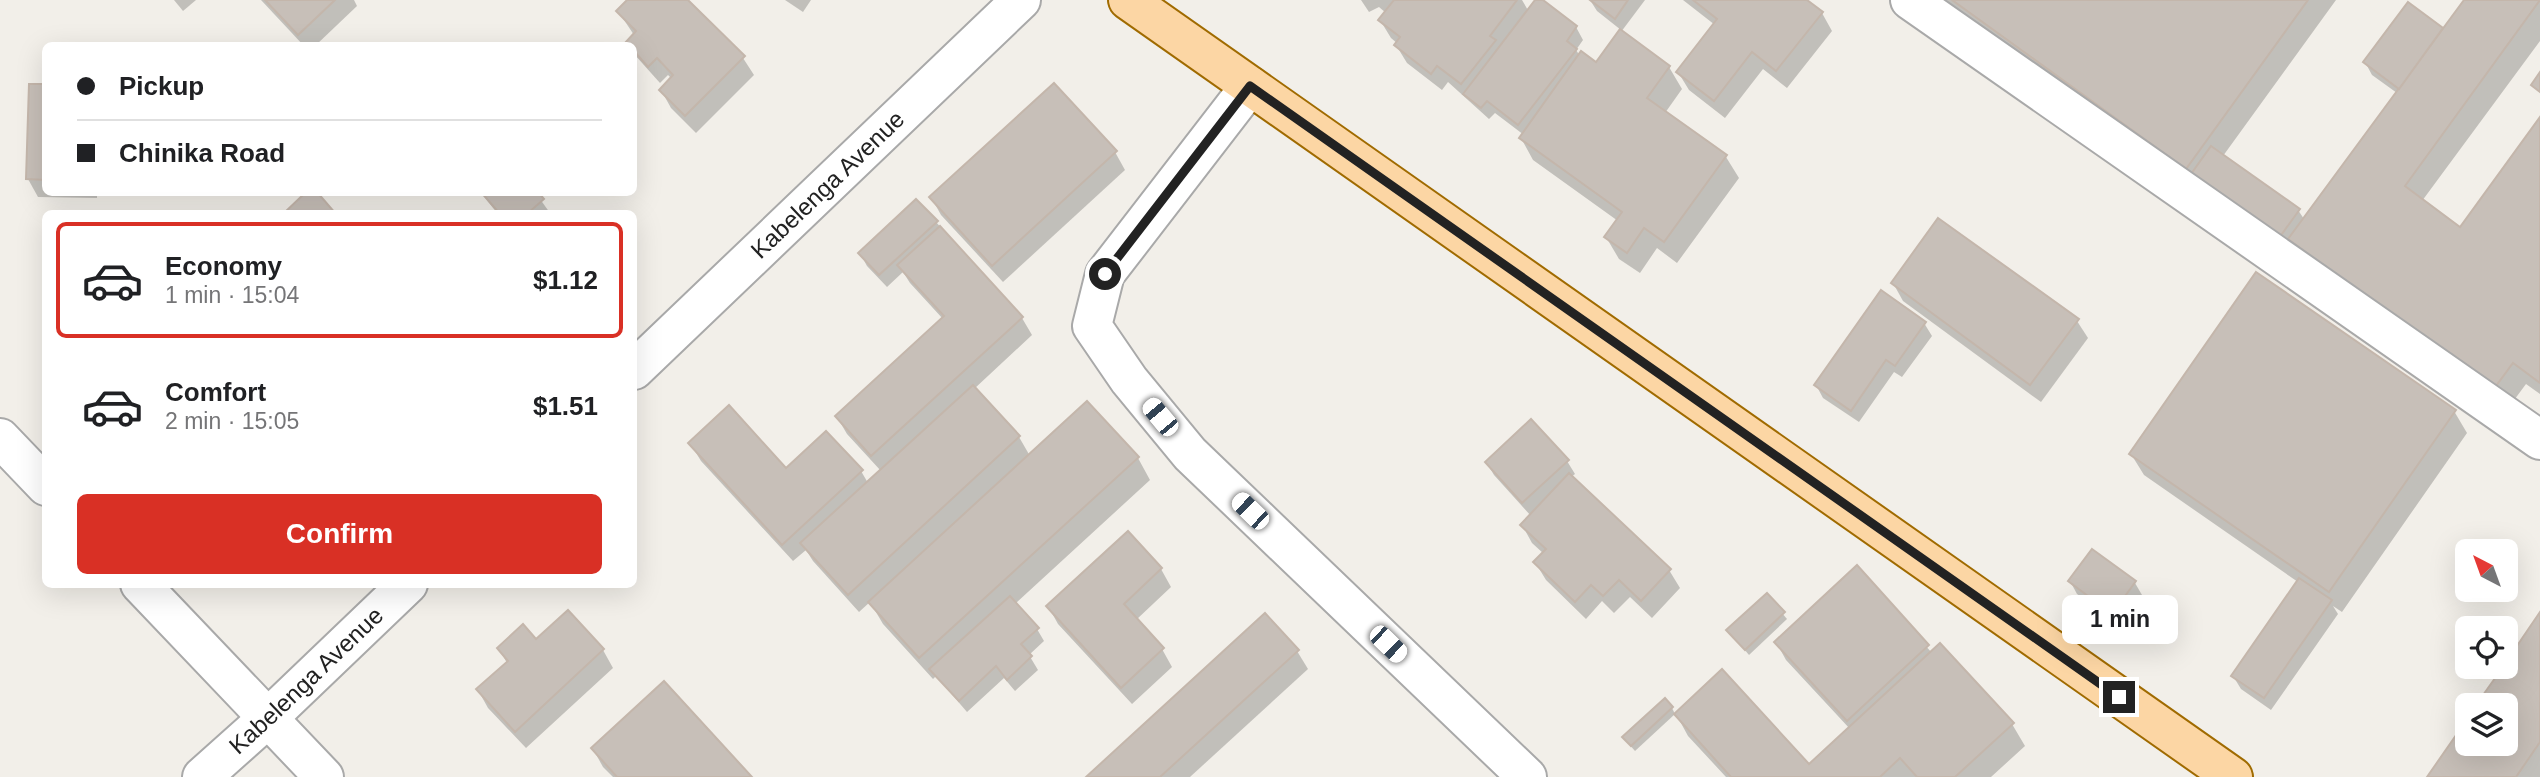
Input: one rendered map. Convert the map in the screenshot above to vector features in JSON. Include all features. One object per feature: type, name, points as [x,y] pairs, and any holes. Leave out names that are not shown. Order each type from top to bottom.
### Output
[{"type":"main road","points":[[1128,0],[2234,777]]},
{"type":"street","name":"Kabelenga Avenue","points":[[637,367],[1021,0]]},
{"type":"street","points":[[1910,0],[2540,440]]},
{"type":"street","points":[[1250,86],[1105,274],[1092,326],[1129,380],[1190,454],[1527,777]]},
{"type":"street","points":[[0,438],[42,482]]},
{"type":"street","points":[[144,588],[324,777]]},
{"type":"street","name":"Kabelenga Avenue","points":[[202,777],[404,588]]},
{"type":"building","points":[[265,0],[335,0],[298,35]]},
{"type":"building","points":[[627,0],[688,0],[745,56],[685,116],[659,90],[673,75],[657,58],[648,67],[637,54],[637,42],[626,42],[636,31],[616,11]]},
{"type":"building","points":[[1394,0],[1517,0],[1490,36],[1496,40],[1461,84],[1437,66],[1431,74],[1394,45],[1400,37],[1378,20]]},
{"type":"building","points":[[1535,0],[1543,0],[1577,26],[1567,41],[1577,49],[1518,125],[1487,101],[1481,108],[1463,94]]},
{"type":"building","points":[[1590,0],[1628,0],[1615,19]]},
{"type":"building","points":[[1693,0],[1807,0],[1823,12],[1776,71],[1752,52],[1714,101],[1676,72],[1717,19]]},
{"type":"building","points":[[1952,0],[2308,0],[2186,169]]},
{"type":"building","points":[[2464,0],[2540,0],[2405,186],[2460,227],[2540,117],[2540,383],[2513,363],[2493,390],[2288,239]]},
{"type":"building","points":[[2408,2],[2443,28],[2399,89],[2363,62]]},
{"type":"building","points":[[1620,29],[1670,66],[1647,98],[1727,155],[1664,242],[1644,228],[1627,253],[1604,237],[1622,212],[1519,138],[1581,51],[1596,62]]},
{"type":"building","points":[[2540,72],[2540,92],[2531,85]]},
{"type":"building","points":[[1054,83],[1117,151],[992,266],[929,197]]},
{"type":"building","points":[[29,84],[42,84],[42,180],[26,179]]},
{"type":"building","points":[[2211,146],[2300,209],[2279,238],[2191,174]]},
{"type":"building","points":[[302,196],[320,196],[333,210],[287,210]]},
{"type":"building","points":[[484,196],[541,196],[544,199],[532,210],[497,210]]},
{"type":"building","points":[[916,199],[938,221],[879,275],[858,253]]},
{"type":"building","points":[[1938,218],[2079,319],[2030,385],[1891,283]]},
{"type":"building","points":[[940,226],[1023,317],[871,456],[835,416],[944,316],[897,265]]},
{"type":"building","points":[[2256,272],[2456,410],[2329,592],[2129,454]]},
{"type":"building","points":[[1881,290],[1926,322],[1895,366],[1886,360],[1851,411],[1814,385]]},
{"type":"building","points":[[973,385],[1020,436],[848,595],[800,543]]},
{"type":"building","points":[[1087,401],[1139,457],[919,658],[868,602]]},
{"type":"building","points":[[729,405],[786,468],[826,431],[863,470],[782,545],[688,443]]},
{"type":"building","points":[[1531,419],[1569,460],[1522,503],[1485,462]]},
{"type":"building","points":[[1569,473],[1671,569],[1641,601],[1619,580],[1603,596],[1591,585],[1575,602],[1533,562],[1546,549],[1520,525]]},
{"type":"building","points":[[1128,531],[1162,568],[1124,604],[1164,648],[1121,688],[1046,606]]},
{"type":"building","points":[[2092,549],[2136,581],[2112,614],[2068,581]]},
{"type":"building","points":[[1857,565],[1929,645],[1847,721],[1774,642]]},
{"type":"building","points":[[2299,578],[2332,600],[2264,698],[2231,676]]},
{"type":"building","points":[[1767,593],[1785,612],[1745,650],[1726,630]]},
{"type":"building","points":[[1010,596],[1039,628],[1021,644],[1032,656],[1007,680],[996,666],[959,701],[929,669]]},
{"type":"building","points":[[568,610],[604,649],[515,732],[476,689],[508,661],[497,648],[523,624],[536,639]]},
{"type":"building","points":[[2540,612],[2540,742],[2516,777],[2427,777],[2455,737],[2455,756],[2518,756],[2518,693],[2485,693],[2494,679],[2518,679],[2518,644]]},
{"type":"building","points":[[1265,613],[1299,650],[1160,777],[1086,777]]},
{"type":"building","points":[[1940,643],[2014,723],[1955,777],[1917,777],[1900,758],[1880,777],[1731,777],[1674,714],[1722,669],[1809,764]]},
{"type":"building","points":[[664,681],[752,777],[617,777],[591,748]]},
{"type":"building","points":[[1665,698],[1673,707],[1631,746],[1622,737]]},
{"type":"route","points":[[1105,274],[1250,86],[2119,697]]}]
